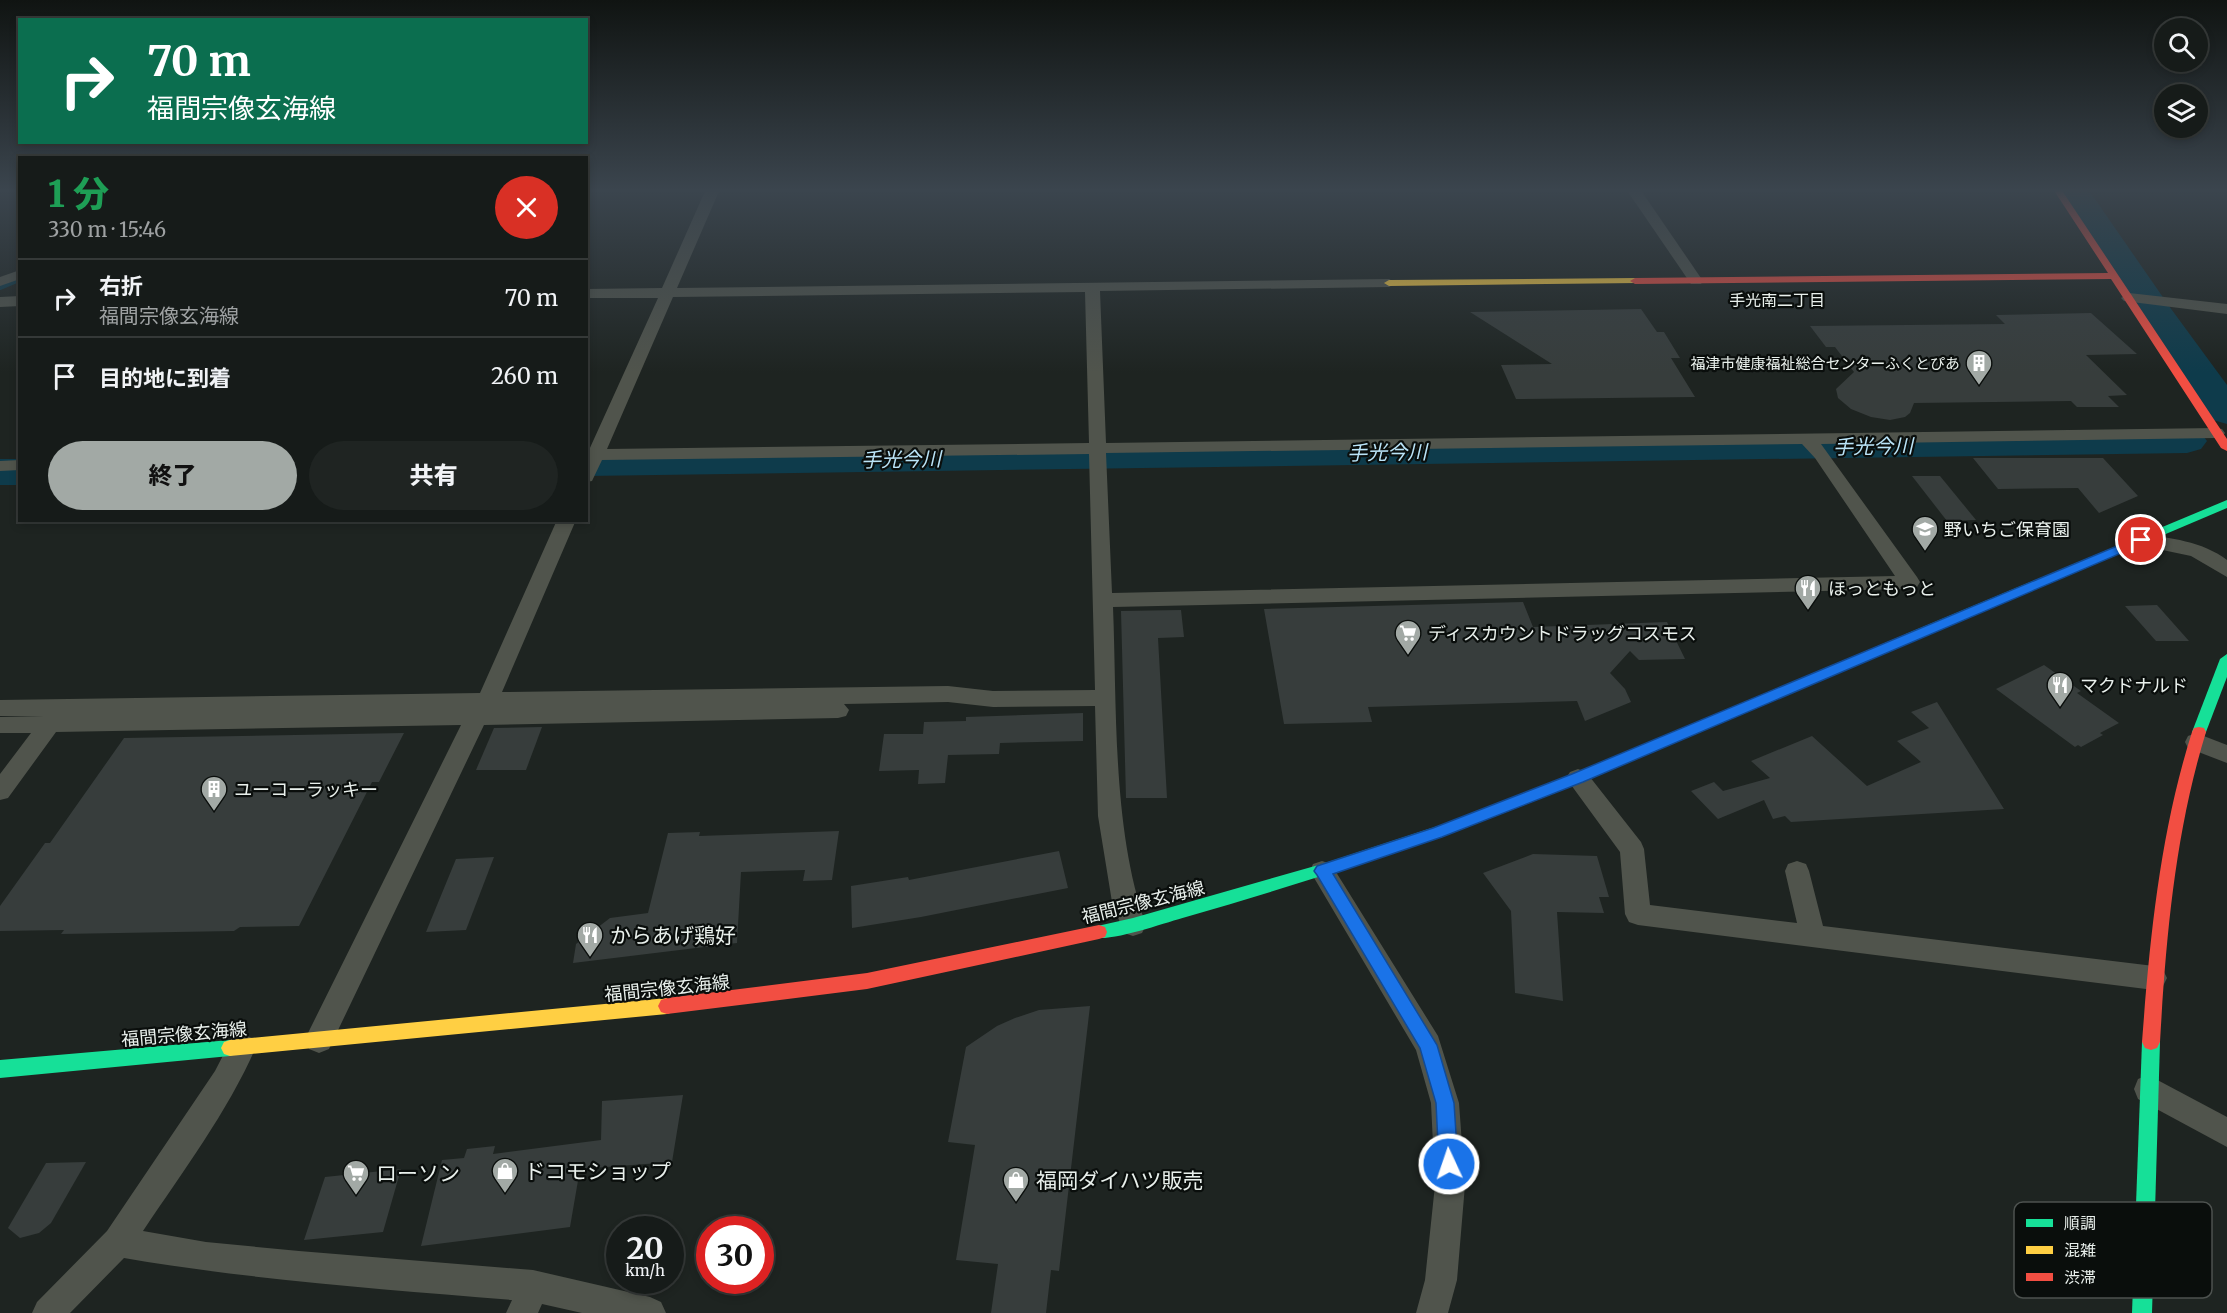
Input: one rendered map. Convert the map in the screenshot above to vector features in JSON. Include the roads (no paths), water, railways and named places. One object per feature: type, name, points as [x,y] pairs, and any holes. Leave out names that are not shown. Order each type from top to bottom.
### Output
[{"type":"street","points":[[686,250],[590,463],[1811,444],[2216,433]]},
{"type":"street","points":[[1675,250],[1696,281]]},
{"type":"street","points":[[2098,250],[2227,448]]},
{"type":"street","points":[[0,282],[18,275]]},
{"type":"street","points":[[588,294],[2115,276]]},
{"type":"street","points":[[1092,287],[1110,816],[1125,902],[1133,926]]},
{"type":"street","points":[[2129,298],[2227,309]]},
{"type":"street","points":[[0,302],[18,301]]},
{"type":"street","points":[[1103,600],[1910,582],[1811,444]]},
{"type":"street","points":[[0,465],[18,465]]},
{"type":"street","name":"福間宗像玄海線","points":[[0,1069],[635,1010],[867,981],[1133,926],[1322,871],[1437,833],[1578,778],[2227,504]]},
{"type":"street","points":[[319,1040],[482,709],[566,522]]},
{"type":"street","points":[[2141,540],[2197,550],[2212,557],[2227,570]]},
{"type":"street","points":[[2145,1202],[2154,978],[2184,783],[2196,742],[2227,659]]},
{"type":"street","points":[[0,708],[57,715],[743,705],[948,708],[993,699],[1106,698]]},
{"type":"street","points":[[0,725],[57,715]]},
{"type":"street","points":[[0,791],[57,715]]},
{"type":"street","points":[[2196,742],[2227,754]]},
{"type":"street","points":[[1578,778],[1632,849],[1638,914],[2154,978]]},
{"type":"street","points":[[1322,871],[1428,1045],[1445,1103],[1450,1185],[1441,1280],[1432,1313]]},
{"type":"street","points":[[1797,872],[1813,936]]},
{"type":"street","points":[[48,1313],[118,1242],[192,1132],[243,1047]]},
{"type":"street","points":[[2148,1089],[2227,1133]]},
{"type":"street","points":[[118,1242],[206,1257],[650,1313]]},
{"type":"street","points":[[2142,1298],[2142,1313]]},
{"type":"waterway","name":"手光今川","points":[[2114,250],[2227,412]]},
{"type":"waterway","points":[[0,287],[18,279]]},
{"type":"waterway","name":"手光今川","points":[[588,464],[2187,441]]},
{"type":"waterway","name":"手光今川","points":[[0,472],[18,472]]},
{"type":"place","name":"福津市健康福祉総合センターふくとぴあ","points":[[1979,386]]},
{"type":"place","name":"野いちご保育園","points":[[1925,552]]},
{"type":"place","name":"ほっともっと","points":[[1808,611]]},
{"type":"place","name":"ディスカウントドラッグコスモス","points":[[1408,656]]},
{"type":"place","name":"マクドナルド","points":[[2060,708]]},
{"type":"place","name":"ユーコーラッキー","points":[[214,812]]},
{"type":"place","name":"からあげ鶏好","points":[[590,958]]},
{"type":"place","name":"ドコモショップ","points":[[505,1194]]},
{"type":"place","name":"ローソン","points":[[356,1196]]},
{"type":"place","name":"福岡ダイハツ販売","points":[[1016,1203]]},
{"type":"district","name":"手光南二丁目","points":[[1777,300]]}]
